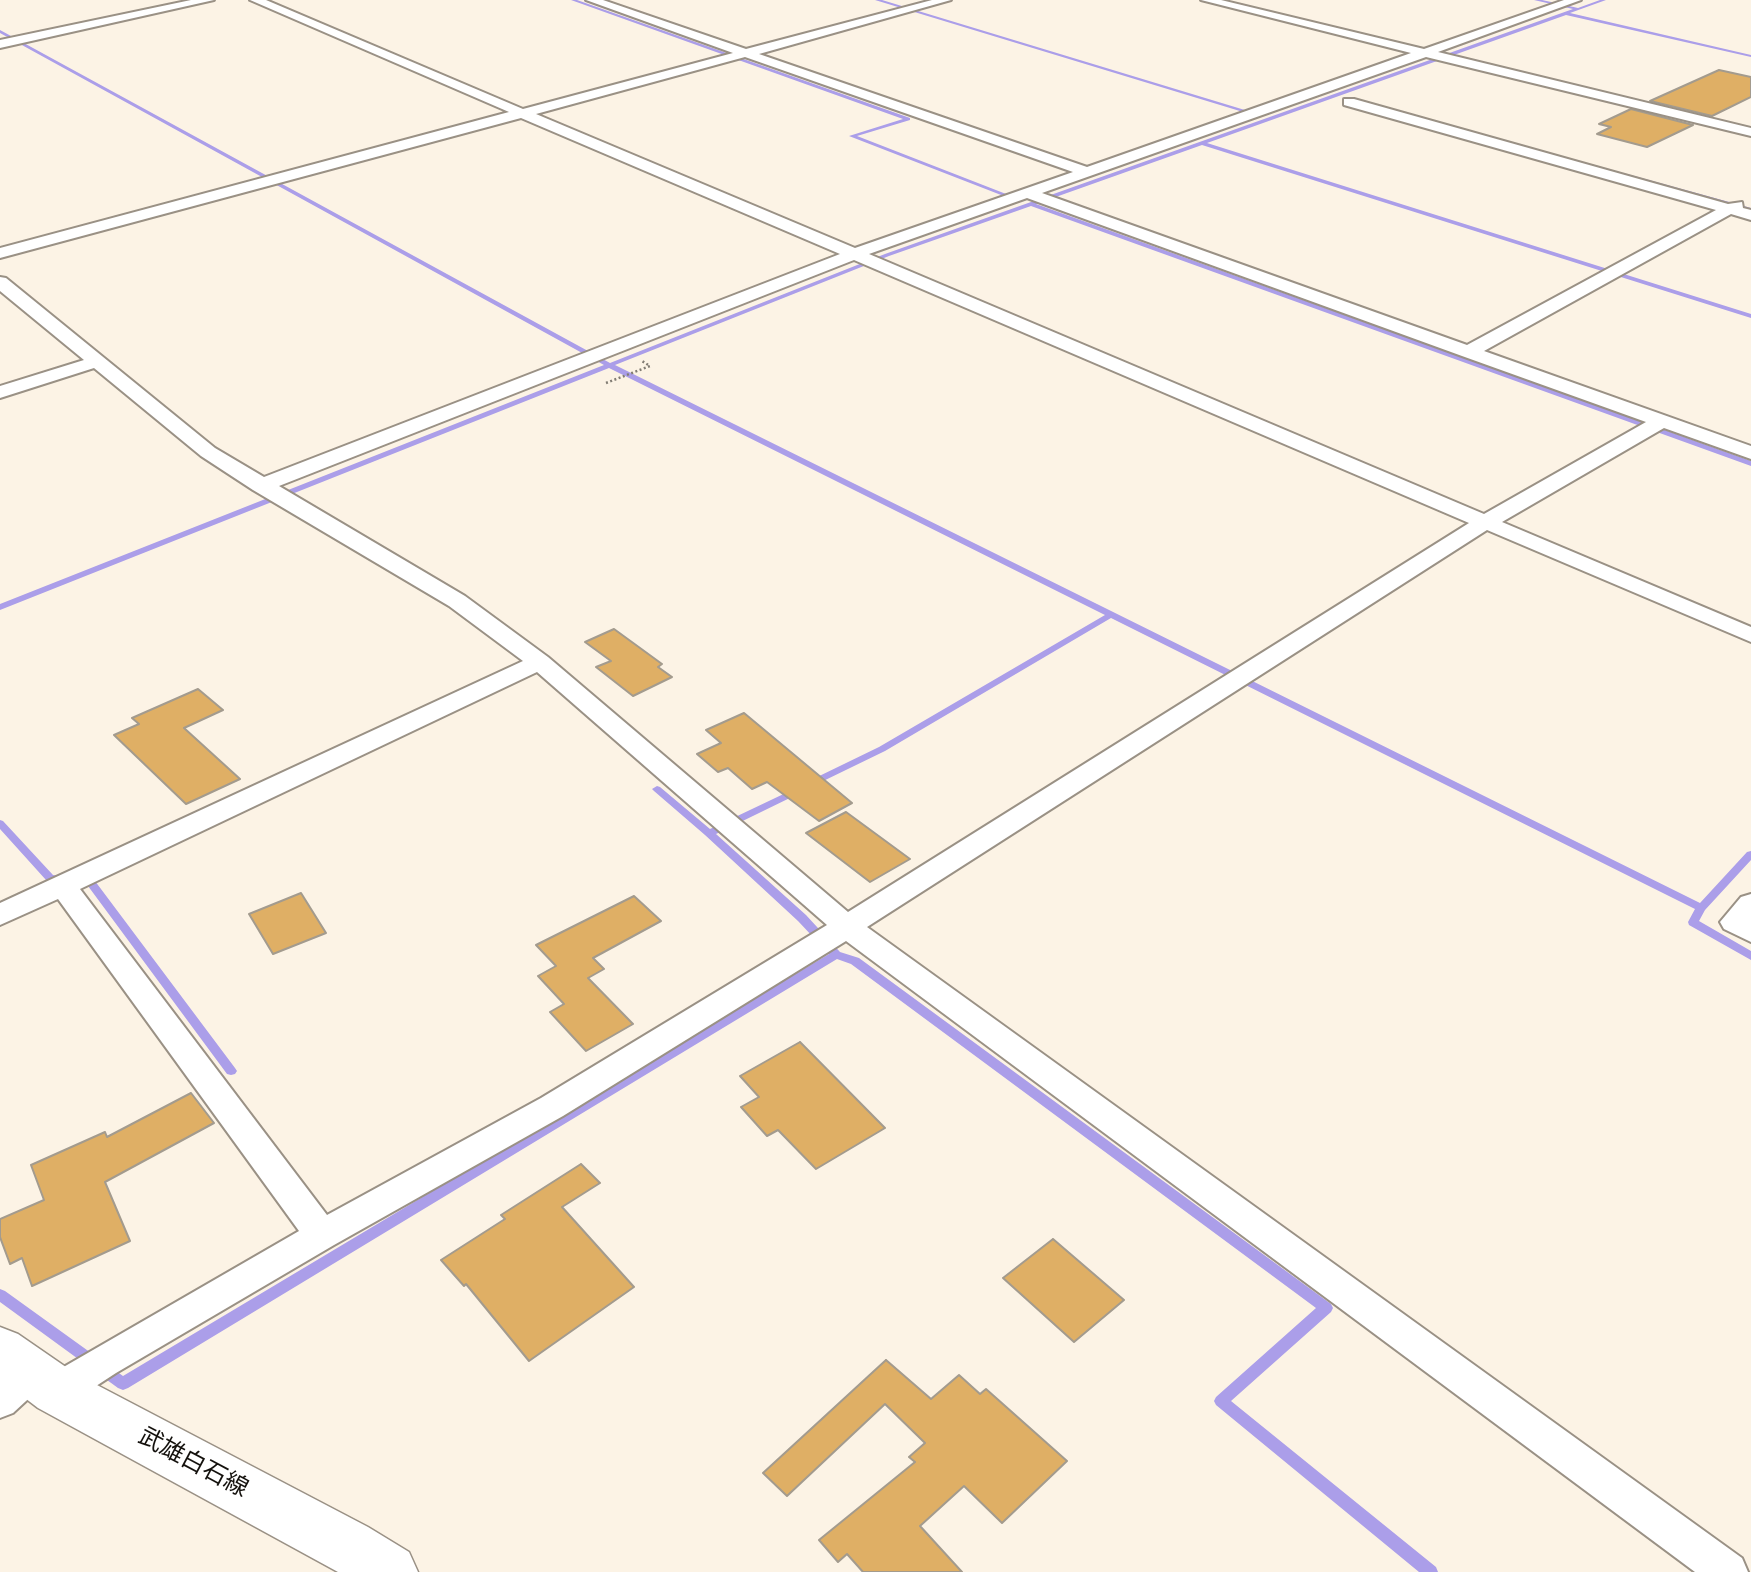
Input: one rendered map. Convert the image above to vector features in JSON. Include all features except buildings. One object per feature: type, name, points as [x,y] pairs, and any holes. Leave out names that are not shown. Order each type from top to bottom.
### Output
[{"type":"main road","name":"武雄白石線","points":[[46,1375],[348,1546],[389,1572]]},
{"type":"street","points":[[11,41],[208,0]]},
{"type":"street","points":[[256,0],[1751,635]]},
{"type":"street","points":[[592,0],[737,56],[1088,172]]},
{"type":"street","points":[[0,253],[945,0]]},
{"type":"street","points":[[1207,0],[1432,57],[1751,132]]},
{"type":"street","points":[[272,493],[592,357],[1030,198],[1088,172],[1251,113],[1432,57],[1565,3]]},
{"type":"street","points":[[1349,102],[1738,204],[1751,215]]},
{"type":"street","points":[[1723,125],[1742,116]]},
{"type":"street","points":[[1030,198],[1468,352],[1654,426],[1751,453]]},
{"type":"street","points":[[1468,352],[1738,204]]},
{"type":"street","points":[[0,282],[208,452],[272,493],[457,601],[540,662],[728,823],[831,937],[1728,1572]]},
{"type":"street","points":[[0,392],[96,362]]},
{"type":"street","points":[[46,1375],[322,1235],[552,1107],[831,937],[1444,546],[1654,426]]},
{"type":"street","points":[[0,915],[540,662]]},
{"type":"street","points":[[73,881],[322,1235]]},
{"type":"street","points":[[1751,904],[1734,922],[1751,932]]},
{"type":"path","points":[[606,383],[650,366],[636,358]]},
{"type":"waterway","points":[[573,0],[908,119],[852,136],[1016,199]]},
{"type":"waterway","points":[[877,0],[1255,114]]},
{"type":"waterway","points":[[1536,0],[1577,9]]},
{"type":"waterway","points":[[1201,143],[1604,0]]},
{"type":"waterway","points":[[1567,14],[1751,56]]},
{"type":"waterway","points":[[0,31],[609,365]]},
{"type":"waterway","points":[[609,365],[887,255],[1201,143]]},
{"type":"waterway","points":[[1201,143],[1751,316]]},
{"type":"waterway","points":[[1627,176],[1751,210]]},
{"type":"waterway","points":[[1031,204],[1751,464]]},
{"type":"waterway","points":[[0,607],[609,365]]},
{"type":"waterway","points":[[609,365],[1701,908]]},
{"type":"waterway","points":[[812,783],[882,749],[1111,615]]},
{"type":"waterway","points":[[657,789],[709,833]]},
{"type":"waterway","points":[[709,833],[795,792]]},
{"type":"waterway","points":[[0,823],[50,878],[66,880]]},
{"type":"waterway","points":[[709,833],[802,918],[836,955]]},
{"type":"waterway","points":[[1701,908],[1751,854]]},
{"type":"waterway","points":[[81,882],[91,883],[231,1071]]},
{"type":"waterway","points":[[1701,908],[1693,922],[1751,956]]},
{"type":"waterway","points":[[0,1295],[123,1384],[836,955]]},
{"type":"waterway","points":[[836,955],[855,961],[1326,1308],[1221,1401],[1431,1572]]}]
